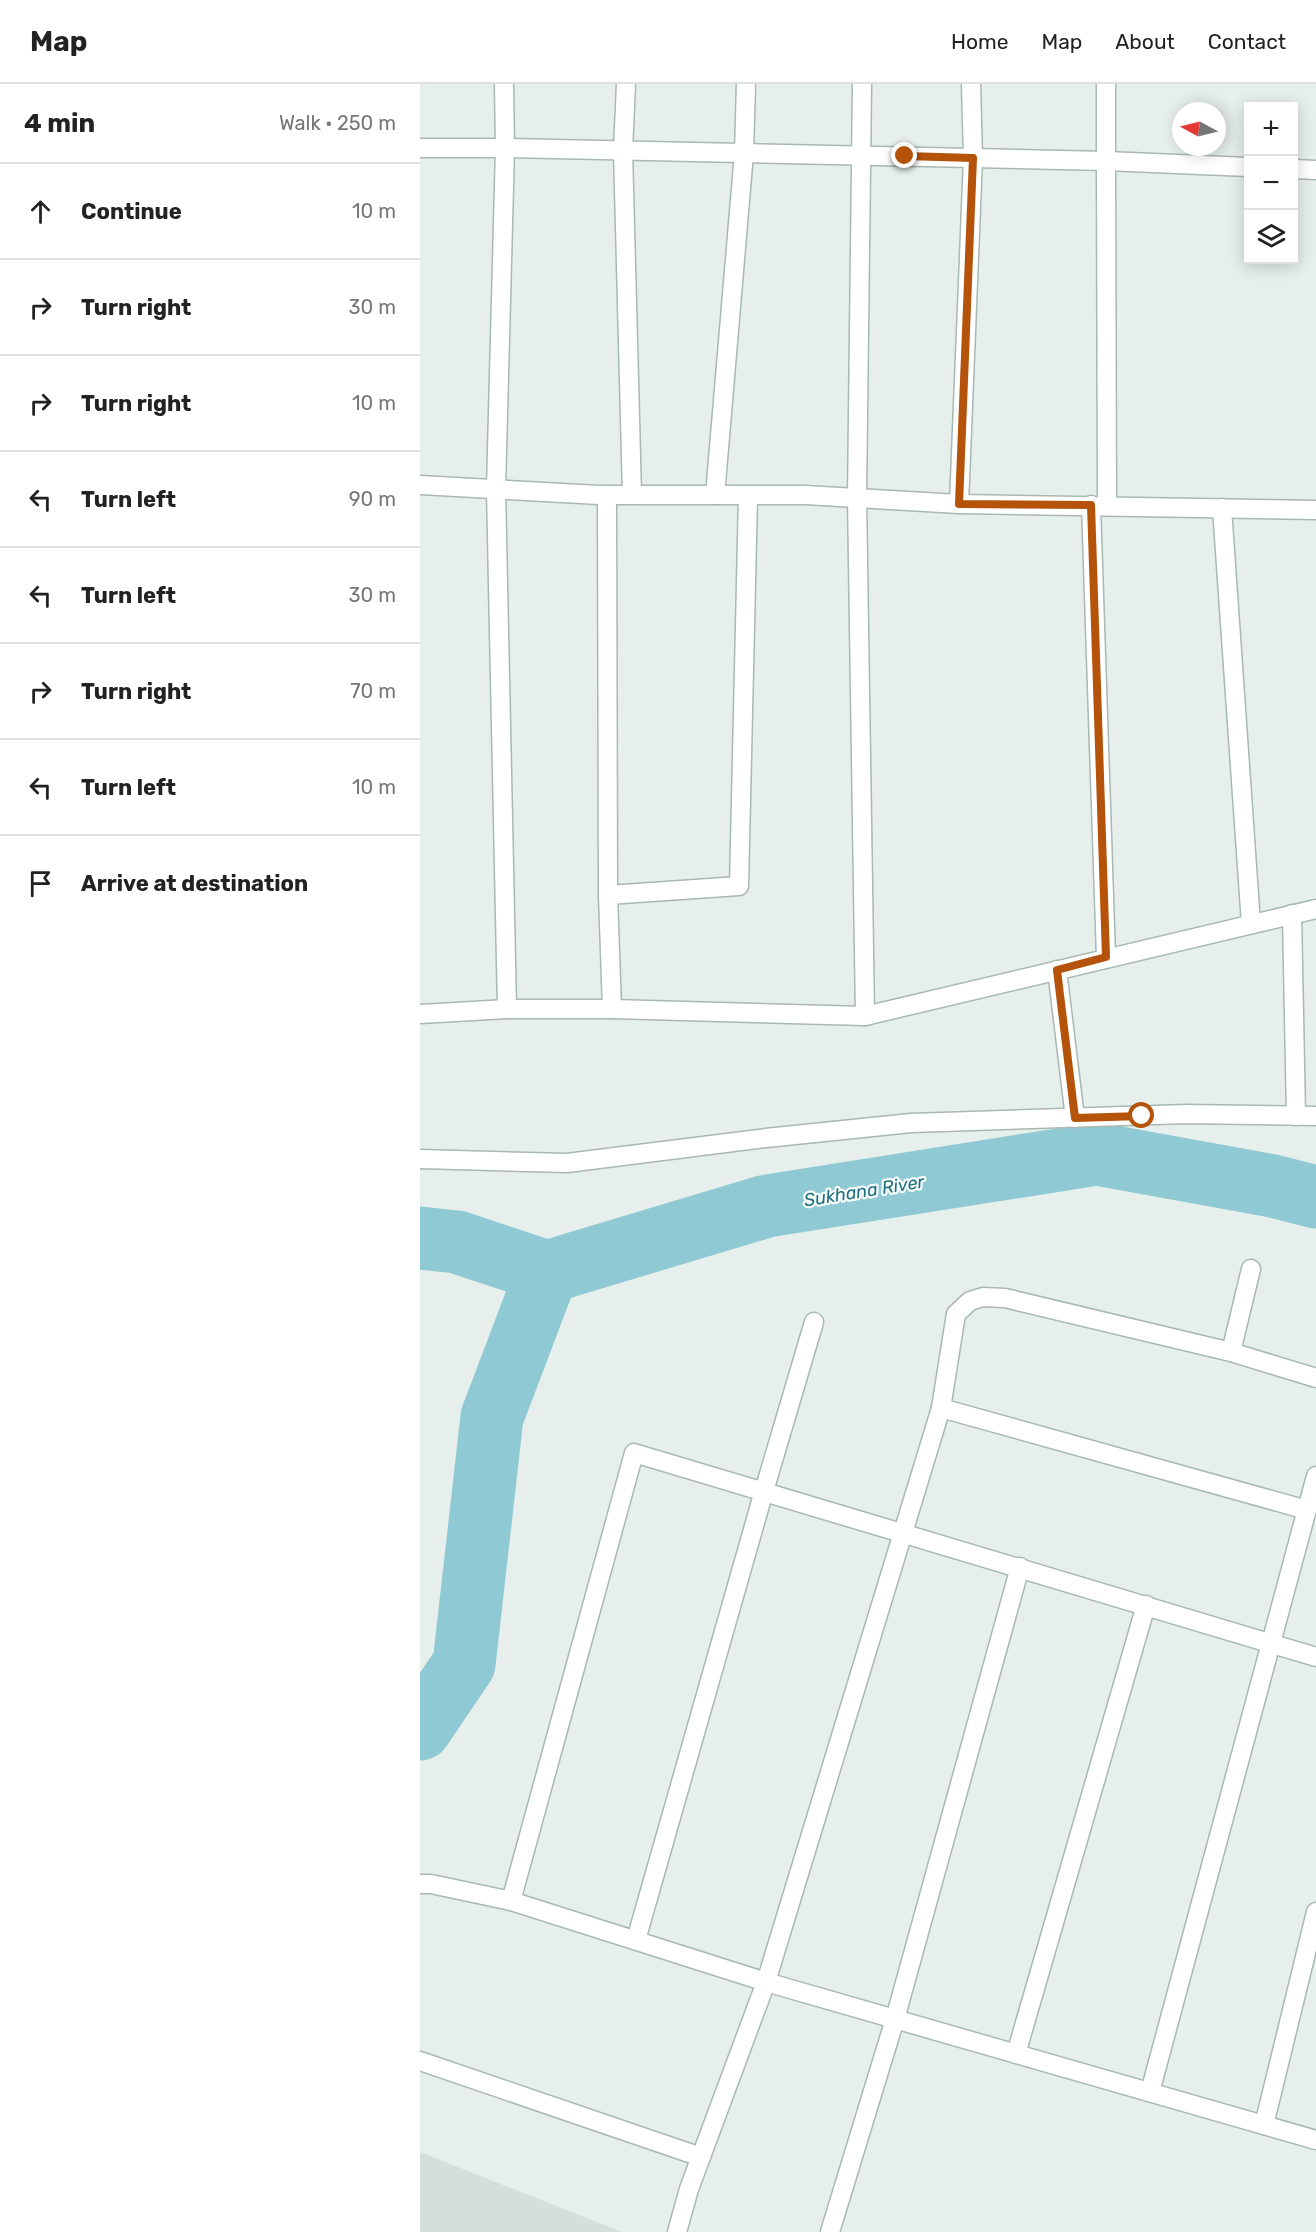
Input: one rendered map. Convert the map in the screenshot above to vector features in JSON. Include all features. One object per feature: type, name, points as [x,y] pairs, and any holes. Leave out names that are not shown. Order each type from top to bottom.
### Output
[{"type":"street","points":[[504,84],[505,148],[496,489],[507,1010]]},
{"type":"street","points":[[626,84],[623,150],[632,495]]},
{"type":"street","points":[[715,495],[744,153],[746,84]]},
{"type":"street","points":[[862,84],[857,497],[865,1016]]},
{"type":"street","points":[[959,504],[973,158],[971,84]]},
{"type":"street","points":[[1106,84],[1099,506],[1106,957]]},
{"type":"street","points":[[420,148],[623,150],[1106,161],[1244,167]]},
{"type":"street","points":[[1298,169],[1316,170]]},
{"type":"street","points":[[420,485],[608,495],[857,497],[959,504],[1316,510]]},
{"type":"street","points":[[608,495],[608,895],[612,1009]]},
{"type":"street","points":[[608,895],[739,886],[748,496]]},
{"type":"street","points":[[1222,508],[1251,924]]},
{"type":"street","points":[[420,1014],[612,1009],[865,1016],[1316,909]]},
{"type":"street","points":[[1292,914],[1296,1116]]},
{"type":"street","points":[[1057,970],[1075,1118]]},
{"type":"street","points":[[420,1159],[567,1163],[766,1138],[911,1123],[1186,1114],[1316,1116]]},
{"type":"street","points":[[1231,1352],[1251,1269]]},
{"type":"street","points":[[677,2232],[689,2189],[766,1982],[941,1408],[956,1314],[970,1301],[983,1297],[1005,1298],[1231,1352],[1316,1378]]},
{"type":"street","points":[[636,1940],[814,1322]]},
{"type":"street","points":[[941,1408],[1307,1510]]},
{"type":"street","points":[[511,1901],[634,1453],[1316,1656]]},
{"type":"street","points":[[1150,2092],[1316,1476]]},
{"type":"street","points":[[830,2232],[895,2019],[1020,1567]]},
{"type":"street","points":[[1016,2054],[1146,1605]]},
{"type":"street","points":[[420,1884],[431,1884],[511,1901],[766,1982],[1316,2140]]},
{"type":"street","points":[[1264,2125],[1316,1912]]},
{"type":"street","points":[[420,2061],[701,2157]]},
{"type":"shaded area","points":[[420,2152],[622,2232],[420,2232]]},
{"type":"waterway","name":"Sukhana River","points":[[420,1238],[457,1242],[547,1272],[767,1206],[1097,1154],[1273,1186],[1316,1197]]},
{"type":"waterway","points":[[420,1729],[464,1664],[492,1417],[547,1272]]},
{"type":"route","points":[[905,156],[973,158],[959,504],[1091,505],[1106,957],[1057,970],[1075,1118],[1142,1116]]}]
